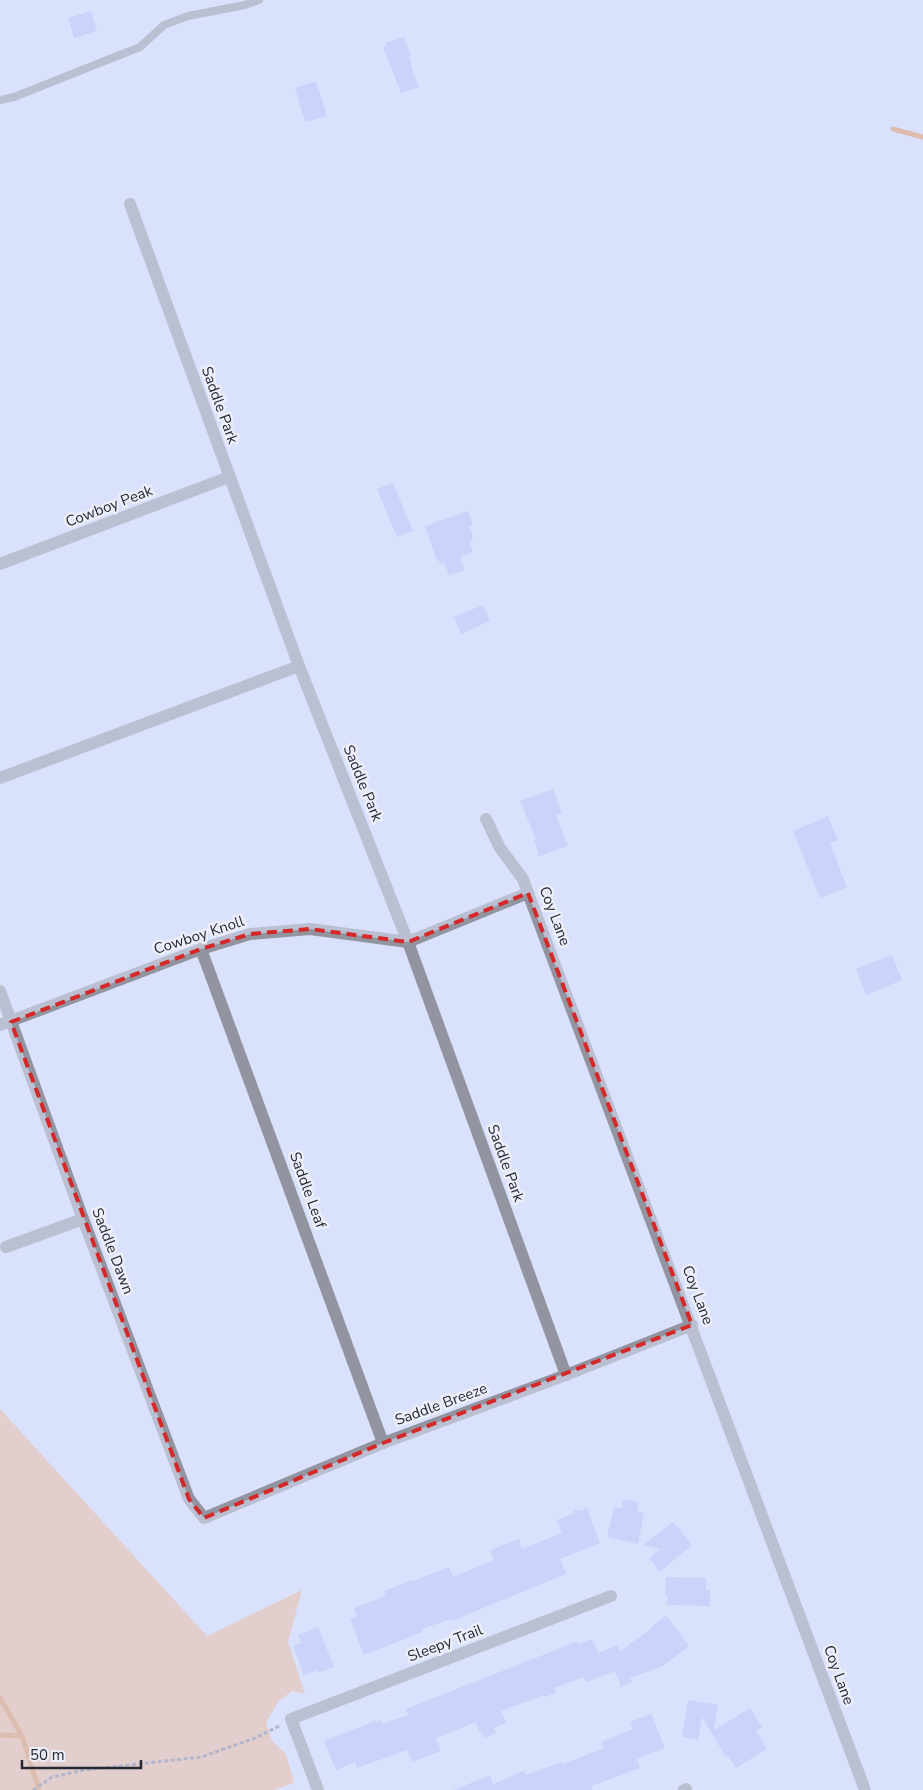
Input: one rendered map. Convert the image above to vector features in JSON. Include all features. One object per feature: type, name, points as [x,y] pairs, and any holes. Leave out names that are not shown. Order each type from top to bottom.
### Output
[{"type":"street","name":"Saddle Park","points":[[130,204],[300,666],[408,942],[566,1375]]},
{"type":"street","name":"Cowboy Peak","points":[[0,564],[229,477]]},
{"type":"street","points":[[0,778],[300,666]]},
{"type":"street","name":"Coy Lane","points":[[486,819],[500,848],[523,879],[865,1790]]},
{"type":"street","name":"Cowboy Knoll","points":[[6,1023],[202,949],[250,934],[310,929],[408,942],[528,893]]},
{"type":"street","name":"Saddle Leaf","points":[[202,949],[383,1443]]},
{"type":"street","name":"Saddle Dawn","points":[[0,991],[6,1023],[83,1219],[189,1499],[204,1518]]},
{"type":"street","points":[[6,1247],[83,1219]]},
{"type":"street","name":"Saddle Breeze","points":[[204,1518],[383,1443],[566,1375],[692,1325]]},
{"type":"street","name":"Sleepy Trail","points":[[291,1719],[611,1596]]},
{"type":"street","points":[[291,1719],[318,1790]]},
{"type":"lane","points":[[0,100],[14,97],[140,47],[164,25],[188,16],[245,5],[259,0]]},
{"type":"path","points":[[34,1790],[52,1777],[84,1770],[200,1758],[255,1738],[291,1719]]},
{"type":"highlighted area","points":[[528,893],[692,1325],[383,1443],[204,1518],[189,1499],[11,1022],[201,949],[250,934],[310,929],[408,942]]},
{"type":"shaded area","points":[[0,1409],[207,1636],[302,1590],[288,1642],[305,1694],[292,1691],[279,1701],[266,1722],[272,1741],[286,1754],[294,1783],[274,1790],[0,1790]]},
{"type":"building","points":[[91,11],[97,31],[74,38],[68,18]]},
{"type":"building","points":[[404,37],[411,56],[409,56],[413,73],[419,87],[401,93],[383,47],[386,46],[385,43]]},
{"type":"building","points":[[316,81],[327,116],[305,122],[295,88]]},
{"type":"building","points":[[393,483],[413,531],[397,537],[377,489]]},
{"type":"building","points":[[468,511],[473,525],[469,526],[473,537],[470,544],[473,552],[460,557],[465,570],[449,575],[444,562],[440,564],[439,560],[437,561],[425,526]]},
{"type":"building","points":[[483,605],[490,621],[461,634],[454,617]]},
{"type":"building","points":[[553,789],[562,813],[556,815],[568,846],[539,856],[534,840],[536,839],[520,801]]},
{"type":"building","points":[[828,816],[838,840],[830,843],[847,887],[820,898],[793,831]]},
{"type":"building","points":[[892,955],[902,980],[866,995],[856,969]]},
{"type":"building","points":[[623,1499],[639,1502],[637,1512],[644,1513],[638,1544],[607,1537],[614,1507],[622,1509]]},
{"type":"building","points":[[587,1508],[600,1543],[560,1559],[566,1574],[452,1621],[451,1619],[422,1629],[423,1632],[364,1655],[350,1619],[357,1616],[354,1608],[386,1596],[384,1591],[449,1567],[453,1577],[494,1560],[490,1550],[519,1539],[522,1549],[562,1533],[557,1520],[572,1514],[574,1509],[579,1511]]},
{"type":"building","points":[[673,1522],[692,1545],[660,1572],[649,1558],[660,1549],[643,1545]]},
{"type":"building","points":[[666,1577],[706,1578],[706,1590],[710,1590],[710,1606],[667,1605],[668,1595],[665,1595]]},
{"type":"building","points":[[666,1615],[689,1646],[663,1666],[630,1678],[632,1682],[621,1687],[615,1671],[586,1682],[584,1677],[554,1688],[556,1693],[544,1697],[544,1695],[501,1711],[506,1723],[493,1728],[496,1733],[484,1738],[476,1722],[436,1738],[441,1751],[412,1762],[407,1750],[357,1768],[355,1762],[336,1770],[324,1741],[375,1721],[381,1720],[383,1724],[408,1715],[406,1709],[578,1641],[579,1644],[592,1639],[598,1653],[618,1645],[620,1651],[652,1628]]},
{"type":"building","points":[[318,1627],[334,1667],[318,1673],[317,1670],[304,1675],[293,1646],[301,1643],[298,1635]]},
{"type":"building","points":[[688,1700],[718,1705],[714,1730],[750,1708],[762,1727],[756,1731],[767,1749],[736,1768],[728,1756],[726,1757],[702,1717],[698,1740],[682,1737]]},
{"type":"building","points":[[651,1714],[665,1748],[637,1759],[640,1768],[592,1786],[593,1790],[454,1790],[490,1775],[493,1784],[524,1771],[526,1775],[561,1762],[563,1764],[604,1748],[601,1742],[633,1729],[630,1722]]},
{"type":"waterway","points":[[893,129],[923,137]]},
{"type":"waterway","points":[[0,1698],[22,1736],[39,1790]]},
{"type":"waterway","points":[[0,1735],[22,1736]]}]
